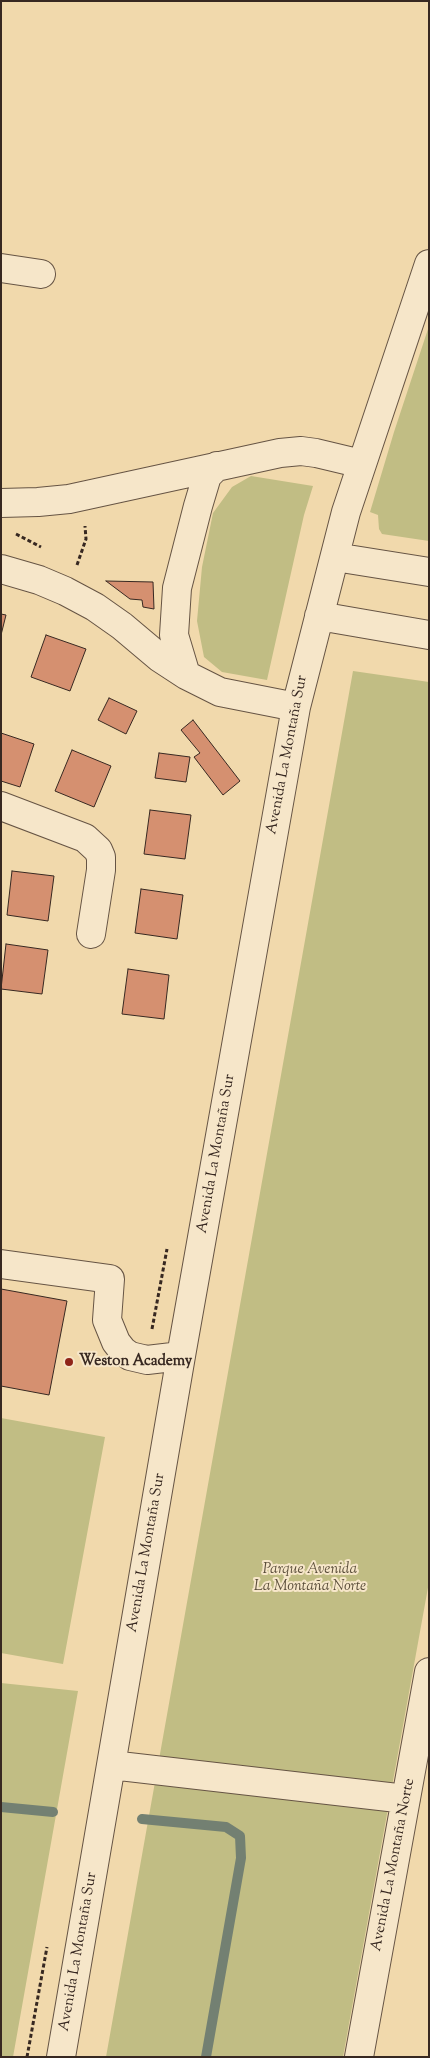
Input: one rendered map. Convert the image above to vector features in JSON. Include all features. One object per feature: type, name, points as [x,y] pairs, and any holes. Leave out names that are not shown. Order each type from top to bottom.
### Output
[{"type":"street","name":"Avenida La Montaña Sur","points":[[61,2057],[181,1356],[296,707],[346,512],[429,264]]},
{"type":"street","points":[[1,268],[41,274]]},
{"type":"street","points":[[1,502],[38,502],[69,499],[280,452],[301,451],[362,464]]},
{"type":"street","points":[[186,675],[174,635],[177,588],[207,476],[217,466]]},
{"type":"street","points":[[335,557],[429,572]]},
{"type":"street","points":[[1,569],[65,590],[95,607],[122,626],[160,658],[186,675],[220,692],[296,707]]},
{"type":"street","points":[[319,616],[429,635]]},
{"type":"street","points":[[1,806],[85,838],[98,850],[101,857],[101,870],[91,934]]},
{"type":"street","points":[[1,1264],[110,1279],[106,1310],[107,1320],[116,1342],[123,1351],[130,1356],[147,1360],[181,1356]]},
{"type":"street","name":"Avenida La Montaña Norte","points":[[359,2057],[429,1672]]},
{"type":"street","points":[[111,1765],[406,1799]]},
{"type":"path","points":[[76,567],[86,539],[84,520]]},
{"type":"green space","points":[[429,326],[429,541],[382,534],[379,529],[378,515],[370,512]]},
{"type":"green space","points":[[251,476],[313,486],[304,515],[267,680],[222,672],[204,657],[197,621],[202,567],[213,513],[232,487]]},
{"type":"green space","name":"Parque Avenida La Montaña Norte","points":[[353,671],[429,682],[429,1582],[343,2057],[106,2057]]},
{"type":"green space","points":[[1,1418],[105,1437],[63,1664],[1,1653]]},
{"type":"green space","points":[[1,1683],[78,1691],[13,2057],[1,2057]]},
{"type":"building","points":[[106,581],[153,582],[154,609],[143,607],[142,600],[130,599]]},
{"type":"building","points":[[1,614],[6,615],[1,635]]},
{"type":"building","points":[[46,635],[86,649],[70,691],[31,677]]},
{"type":"building","points":[[109,698],[137,711],[126,734],[98,720]]},
{"type":"building","points":[[193,720],[240,781],[223,795],[194,757],[200,753],[181,730]]},
{"type":"building","points":[[1,733],[34,744],[20,787],[1,781]]},
{"type":"building","points":[[72,750],[111,766],[94,807],[55,791]]},
{"type":"building","points":[[159,753],[190,757],[186,782],[155,778]]},
{"type":"building","points":[[150,810],[191,815],[185,859],[144,854]]},
{"type":"building","points":[[12,871],[54,876],[48,921],[7,915]]},
{"type":"building","points":[[141,889],[183,895],[177,939],[135,933]]},
{"type":"building","points":[[6,944],[48,950],[42,994],[1,989]]},
{"type":"building","points":[[128,969],[169,975],[164,1019],[122,1014]]},
{"type":"building","points":[[1,1289],[67,1301],[49,1395],[1,1386]]},
{"type":"waterway","points":[[1,1807],[53,1812]]},
{"type":"waterway","points":[[142,1819],[226,1827],[240,1836],[241,1858],[206,2057]]},
{"type":"place","name":"Weston Academy","points":[[69,1362]]}]
